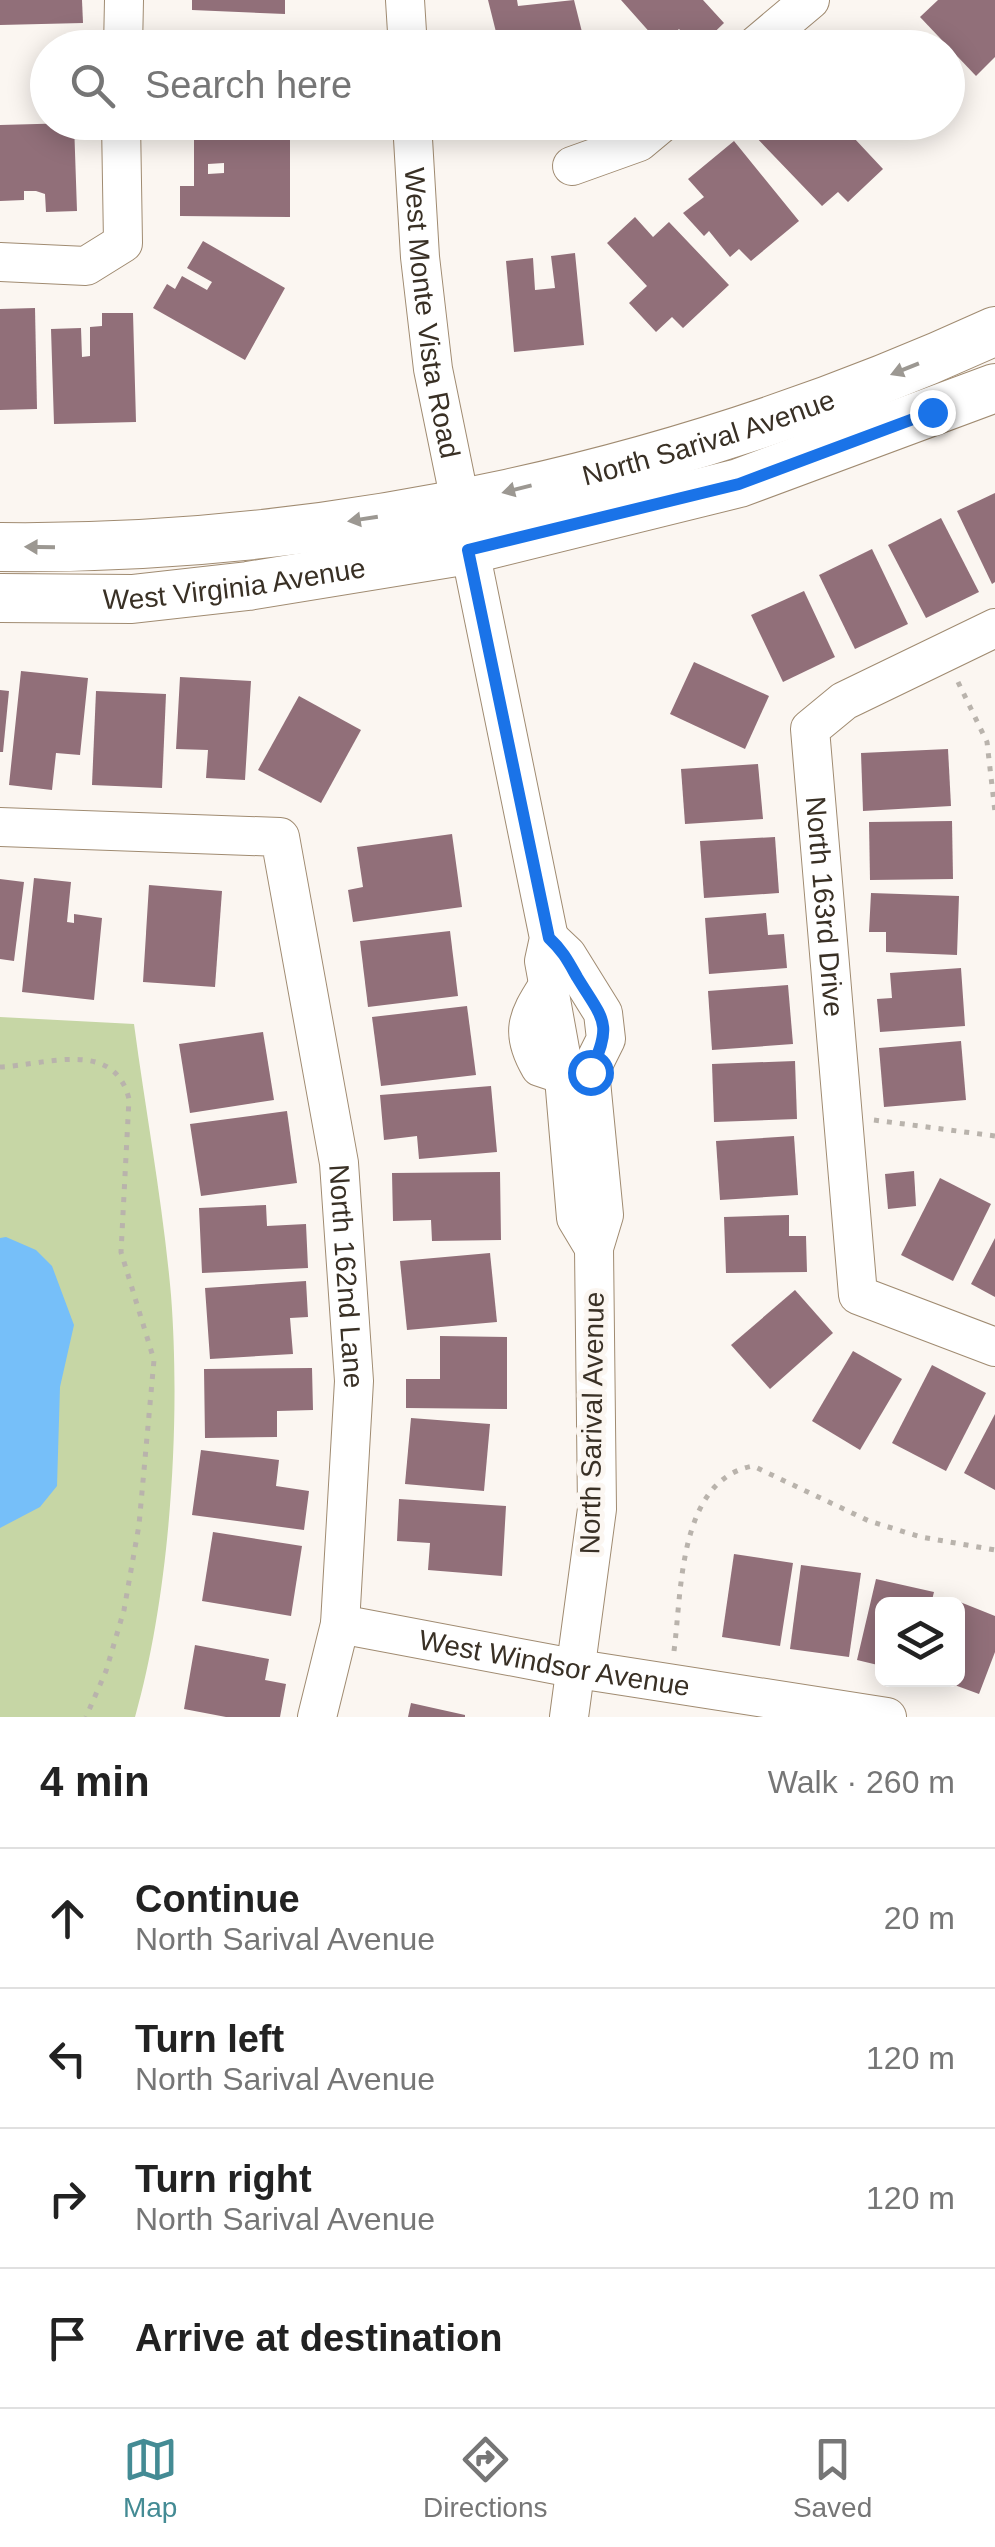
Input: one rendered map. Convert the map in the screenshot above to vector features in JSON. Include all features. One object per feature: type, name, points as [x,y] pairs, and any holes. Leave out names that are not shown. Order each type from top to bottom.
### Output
[{"type":"main road","name":"North Sarival Avenue","points":[[459,503],[636,460],[724,433],[876,381],[995,331]]},
{"type":"main road","name":"North Sarival Avenue","points":[[468,550],[739,484],[995,388]]},
{"type":"main road","name":"West Virginia Avenue","points":[[0,547],[101,548],[295,528],[459,503]]},
{"type":"main road","name":"West Virginia Avenue","points":[[0,598],[132,600],[248,586],[468,550]]},
{"type":"street","points":[[123,30],[124,0]]},
{"type":"street","points":[[405,0],[407,30]]},
{"type":"street","points":[[774,30],[810,0]]},
{"type":"street","points":[[0,262],[86,266],[123,244],[121,140]]},
{"type":"street","name":"West Monte Vista Road","points":[[413,140],[420,257],[433,368],[459,503]]},
{"type":"street","points":[[572,166],[641,140]]},
{"type":"street","name":"North Sarival Avenue","points":[[459,503],[549,938],[544,961],[547,987],[528,1016],[529,1042],[540,1068],[577,1073]]},
{"type":"street","name":"North 163rd Drive","points":[[995,628],[844,701],[810,729],[858,1295],[995,1347]]},
{"type":"street","name":"North 162nd Lane","points":[[0,828],[280,837],[339,1163],[354,1381],[340,1624],[318,1717]]},
{"type":"street","name":"North Sarival Avenue","points":[[549,938],[567,955],[603,1014],[606,1039],[577,1073],[582,1144],[604,1215],[594,1248],[597,1509],[569,1717]]},
{"type":"street","name":"West Windsor Avenue","points":[[340,1624],[578,1669],[887,1717]]},
{"type":"path","points":[[939,655],[980,722],[993,762],[995,812]]},
{"type":"path","points":[[0,1067],[97,1060],[121,1076],[129,1098],[121,1252],[154,1360],[140,1525],[124,1610],[106,1671],[86,1717]]},
{"type":"path","points":[[843,1121],[884,1120],[995,1136]]},
{"type":"path","points":[[671,1684],[690,1534],[700,1508],[734,1470],[753,1466],[869,1521],[921,1538],[995,1550]]},
{"type":"green space","points":[[0,1017],[134,1024],[168,1261],[175,1398],[164,1563],[157,1617],[135,1717],[0,1717]]},
{"type":"water","points":[[0,1238],[36,1250],[52,1266],[74,1325],[60,1387],[57,1486],[40,1507],[0,1528]]},
{"type":"building","points":[[0,0],[82,0],[83,23],[0,25]]},
{"type":"building","points":[[192,0],[285,0],[285,14],[192,10]]},
{"type":"building","points":[[488,0],[517,0],[518,6],[574,0],[582,30],[496,30]]},
{"type":"building","points":[[621,0],[703,0],[724,23],[717,30],[648,30]]},
{"type":"building","points":[[938,0],[995,0],[995,57],[976,76],[965,64],[965,30],[932,30],[920,17]]},
{"type":"building","points":[[30,124],[30,140],[75,140],[77,211],[46,212],[45,194],[36,191],[24,191],[24,200],[0,201],[0,125]]},
{"type":"building","points":[[194,140],[290,140],[290,217],[180,216],[180,186],[194,186]],"holes":[[[224,163],[224,173],[208,174],[208,164]]]},
{"type":"building","points":[[759,140],[856,140],[883,169],[848,202],[838,192],[822,206]]},
{"type":"building","points":[[734,141],[799,221],[751,261],[739,249],[730,257],[709,231],[704,236],[683,213],[704,197],[688,179]]},
{"type":"building","points":[[635,217],[653,237],[669,222],[729,285],[683,328],[672,317],[656,332],[629,303],[647,286],[607,243]]},
{"type":"building","points":[[203,241],[285,288],[245,360],[153,308],[167,284],[175,289],[182,276],[207,290],[212,282],[187,268]]},
{"type":"building","points":[[575,253],[584,345],[514,352],[506,261],[533,258],[535,290],[555,288],[551,256]]},
{"type":"building","points":[[35,308],[37,409],[0,410],[0,309]]},
{"type":"building","points":[[102,313],[133,313],[136,422],[54,424],[51,329],[81,328],[82,357],[90,356],[90,327],[102,326]]},
{"type":"building","points":[[995,493],[995,582],[992,584],[957,511]]},
{"type":"building","points":[[941,518],[979,592],[926,618],[888,545]]},
{"type":"building","points":[[872,549],[908,624],[855,649],[819,575]]},
{"type":"building","points":[[804,591],[835,657],[783,682],[751,615]]},
{"type":"building","points":[[694,662],[769,696],[745,749],[670,714]]},
{"type":"building","points":[[21,671],[88,678],[80,755],[56,753],[52,790],[9,785]]},
{"type":"building","points":[[180,677],[251,681],[245,780],[206,778],[208,750],[176,749]]},
{"type":"building","points":[[0,690],[9,691],[3,752],[0,752]]},
{"type":"building","points":[[96,691],[166,694],[162,788],[92,785]]},
{"type":"building","points":[[299,696],[361,730],[321,803],[258,770]]},
{"type":"building","points":[[948,749],[951,806],[863,811],[861,753]]},
{"type":"building","points":[[758,764],[763,819],[685,824],[681,769]]},
{"type":"building","points":[[952,821],[953,879],[870,880],[869,822]]},
{"type":"building","points":[[452,834],[462,907],[353,922],[348,890],[363,887],[357,847]]},
{"type":"building","points":[[775,837],[779,893],[704,898],[700,841]]},
{"type":"building","points":[[34,878],[71,882],[67,922],[74,923],[74,914],[102,918],[94,1000],[22,992]]},
{"type":"building","points":[[0,879],[24,882],[14,961],[0,959]]},
{"type":"building","points":[[149,885],[222,891],[215,987],[143,982]]},
{"type":"building","points":[[871,893],[959,896],[957,955],[886,952],[886,932],[869,932]]},
{"type":"building","points":[[766,913],[768,935],[784,934],[787,968],[709,974],[705,918]]},
{"type":"building","points":[[450,931],[458,996],[368,1007],[360,941]]},
{"type":"building","points":[[961,968],[965,1026],[880,1032],[877,999],[892,998],[890,973]]},
{"type":"building","points":[[788,985],[793,1044],[712,1050],[708,991]]},
{"type":"building","points":[[467,1006],[476,1075],[381,1086],[372,1017]]},
{"type":"building","points":[[263,1032],[274,1100],[190,1113],[179,1044]]},
{"type":"building","points":[[961,1041],[966,1100],[884,1107],[879,1048]]},
{"type":"building","points":[[795,1061],[797,1119],[714,1122],[712,1064]]},
{"type":"building","points":[[491,1086],[497,1152],[419,1159],[417,1136],[384,1140],[380,1095]]},
{"type":"building","points":[[287,1111],[297,1183],[201,1196],[190,1124]]},
{"type":"building","points":[[794,1136],[798,1195],[720,1200],[716,1141]]},
{"type":"building","points":[[914,1171],[916,1206],[888,1209],[885,1174]]},
{"type":"building","points":[[500,1172],[501,1240],[432,1241],[431,1220],[393,1221],[392,1173]]},
{"type":"building","points":[[940,1178],[991,1204],[953,1281],[901,1255]]},
{"type":"building","points":[[266,1205],[267,1226],[306,1224],[308,1268],[202,1273],[199,1208]]},
{"type":"building","points":[[789,1215],[789,1236],[806,1236],[807,1272],[726,1273],[724,1217]]},
{"type":"building","points":[[995,1238],[995,1297],[971,1284]]},
{"type":"building","points":[[490,1253],[497,1322],[407,1330],[400,1261]]},
{"type":"building","points":[[306,1281],[308,1317],[290,1318],[293,1354],[210,1359],[205,1288]]},
{"type":"building","points":[[795,1290],[833,1333],[770,1389],[731,1345]]},
{"type":"building","points":[[440,1336],[507,1337],[507,1409],[406,1408],[406,1379],[440,1379]]},
{"type":"building","points":[[853,1351],[902,1379],[860,1450],[812,1421]]},
{"type":"building","points":[[932,1365],[986,1393],[946,1471],[892,1443]]},
{"type":"building","points":[[312,1368],[313,1410],[277,1411],[277,1437],[205,1438],[204,1369]]},
{"type":"building","points":[[995,1414],[995,1490],[964,1473]]},
{"type":"building","points":[[411,1418],[490,1424],[484,1491],[405,1484]]},
{"type":"building","points":[[201,1450],[279,1460],[276,1486],[309,1491],[304,1530],[192,1515]]},
{"type":"building","points":[[399,1499],[506,1506],[502,1576],[428,1570],[430,1543],[397,1541]]},
{"type":"building","points":[[213,1532],[302,1546],[291,1616],[202,1601]]},
{"type":"building","points":[[734,1554],[793,1563],[780,1646],[722,1637]]},
{"type":"building","points":[[801,1565],[861,1573],[849,1657],[790,1649]]},
{"type":"building","points":[[876,1579],[934,1592],[933,1597],[875,1597],[875,1664],[857,1660]]},
{"type":"building","points":[[965,1604],[995,1616],[995,1652],[979,1694],[960,1687],[965,1687]]},
{"type":"building","points":[[195,1645],[269,1659],[265,1680],[286,1684],[280,1717],[226,1717],[184,1709]]},
{"type":"building","points":[[411,1703],[465,1715],[465,1717],[408,1717]]},
{"type":"route","points":[[590,1072],[606,1039],[603,1014],[575,974],[567,955],[549,938],[468,550],[598,522],[739,484],[932,412]]}]
